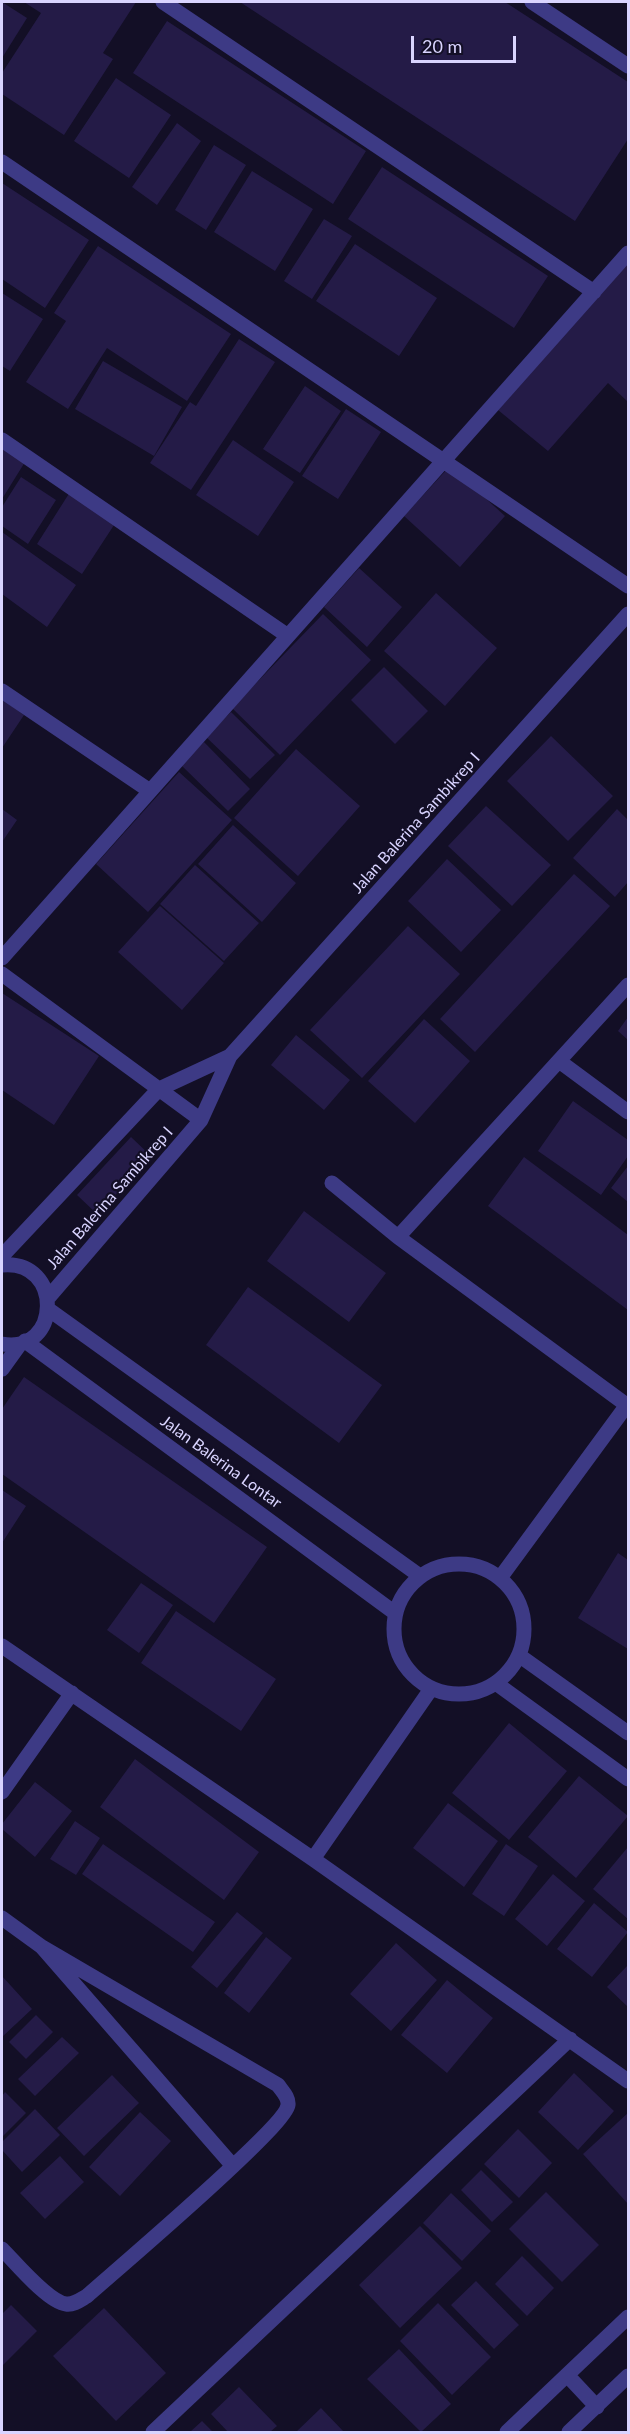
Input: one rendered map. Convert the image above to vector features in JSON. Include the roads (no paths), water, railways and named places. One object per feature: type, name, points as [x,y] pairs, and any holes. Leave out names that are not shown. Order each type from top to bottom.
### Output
[{"type":"street","points":[[163,2],[594,292]]},
{"type":"street","points":[[532,2],[628,66]]},
{"type":"street","points":[[2,162],[628,586]]},
{"type":"street","points":[[2,958],[628,253]]},
{"type":"street","points":[[2,440],[288,636]]},
{"type":"street","name":"Jalan Balerina Sambikrep I","points":[[22,1343],[41,1328],[48,1303],[201,1120],[231,1056],[628,614]]},
{"type":"street","points":[[2,691],[150,791]]},
{"type":"street","points":[[2,974],[201,1120]]},
{"type":"street","points":[[398,1237],[628,985]]},
{"type":"street","name":"Jalan Balerina Sambikrep I","points":[[2,1256],[159,1089],[231,1056]]},
{"type":"street","points":[[559,1061],[628,1112]]},
{"type":"street","points":[[332,1184],[398,1237],[628,1405],[500,1578]]},
{"type":"street","points":[[2,1265],[19,1266],[32,1273],[43,1284],[48,1303]]},
{"type":"street","name":"Jalan Balerina Lontar","points":[[48,1303],[420,1576]]},
{"type":"street","points":[[2,1344],[22,1343]]},
{"type":"street","points":[[2,1369],[22,1343]]},
{"type":"street","name":"Jalan Balerina Lontar","points":[[22,1343],[395,1612]]},
{"type":"street","points":[[460,1563],[481,1567],[500,1578],[518,1600],[526,1628],[520,1656],[510,1672],[497,1684],[481,1692],[464,1695],[447,1694],[431,1689],[412,1676],[400,1657],[394,1635],[395,1612],[405,1592],[420,1576],[439,1567],[460,1563]]},
{"type":"street","points":[[2,1646],[313,1859],[628,2081]]},
{"type":"street","points":[[520,1656],[628,1733]]},
{"type":"street","points":[[497,1684],[628,1779]]},
{"type":"street","points":[[313,1859],[431,1689]]},
{"type":"street","points":[[2,1792],[72,1693]]},
{"type":"street","points":[[2,1918],[42,1947],[278,2085],[286,2095],[288,2105],[284,2116],[233,2166],[96,2288],[76,2303],[62,2304],[2,2249]]},
{"type":"street","points":[[42,1947],[233,2166]]},
{"type":"street","points":[[153,2433],[570,2039]]},
{"type":"street","points":[[507,2433],[628,2317]]},
{"type":"street","points":[[567,2375],[597,2407]]},
{"type":"street","points":[[569,2433],[628,2376]]}]
